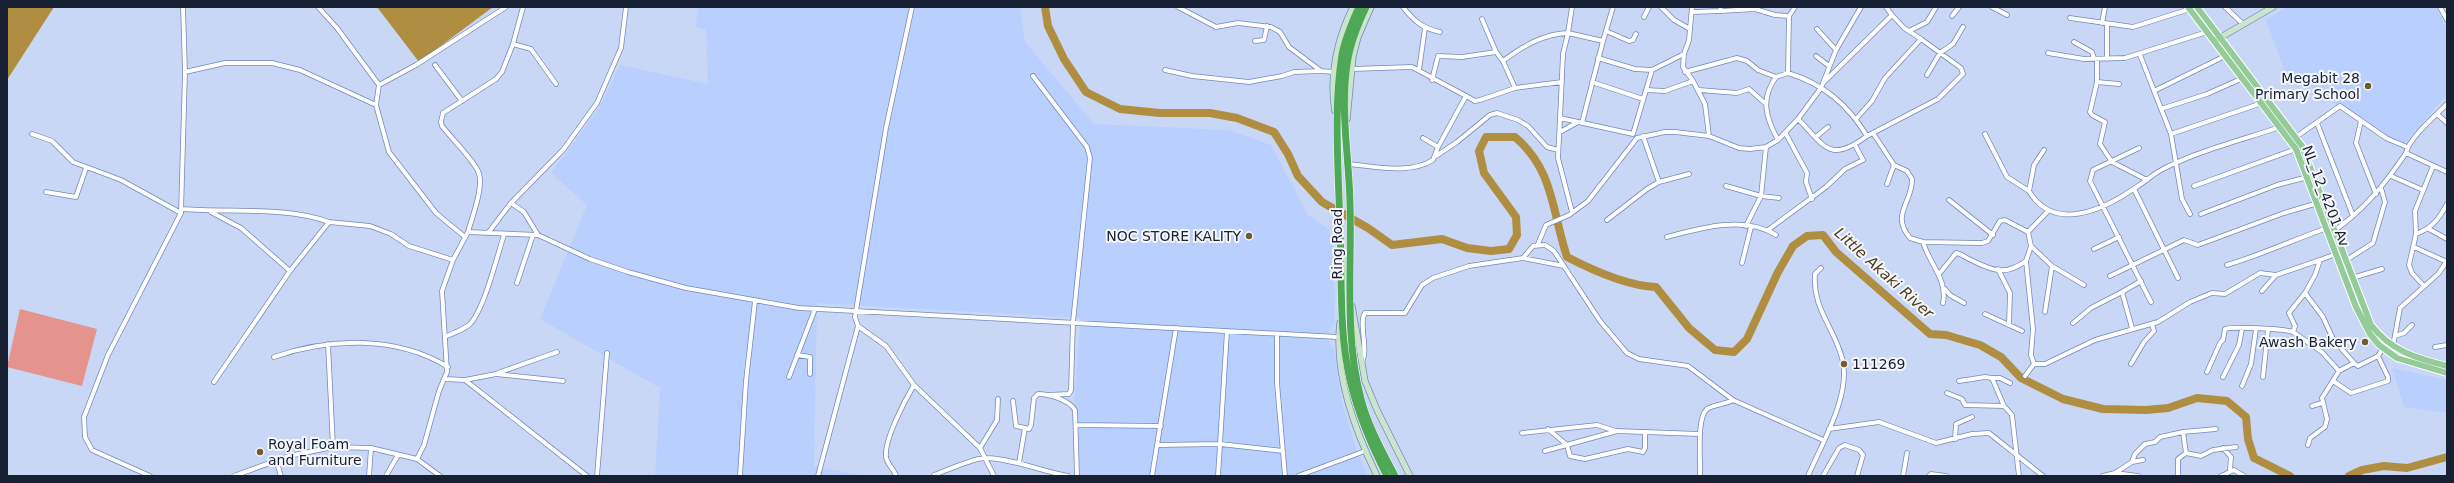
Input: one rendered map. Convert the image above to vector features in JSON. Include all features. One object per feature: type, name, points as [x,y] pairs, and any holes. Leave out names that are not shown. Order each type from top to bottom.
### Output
[{"type":"highway","name":"Ring Road","points":[[1359,7],[1345,40],[1342,54],[1338,121],[1340,234],[1346,356],[1356,402],[1369,440],[1387,476]]},
{"type":"highway","name":"Ring Road","points":[[1366,7],[1353,34],[1348,54],[1345,96],[1350,202],[1352,355],[1361,399],[1376,438],[1395,476]]},
{"type":"main road","name":"NL_12_4201 Av","points":[[2197,7],[2296,137],[2313,170],[2336,254],[2361,319],[2370,334],[2383,348],[2397,358],[2447,373]]},
{"type":"main road","name":"NL_12_4201 Av","points":[[2189,8],[2296,149],[2371,325],[2392,347],[2400,352],[2447,366]]},
{"type":"main road","points":[[2397,358],[2400,352]]},
{"type":"street","points":[[150,476],[92,450],[85,437],[84,417],[108,355],[182,211],[185,72],[183,7]]},
{"type":"street","points":[[318,7],[337,28],[379,85],[376,105],[388,152],[436,213],[465,237]]},
{"type":"street","points":[[379,85],[422,61],[506,7]]},
{"type":"street","points":[[417,459],[424,445],[448,367],[447,336],[442,311],[442,291],[453,260],[468,232],[477,202],[480,183],[478,171],[441,122],[444,113],[496,79],[502,72],[513,44],[523,7]]},
{"type":"street","points":[[488,233],[511,203],[563,150],[597,103],[621,48],[626,7]]},
{"type":"street","points":[[818,476],[858,326],[855,317],[886,128],[912,7]]},
{"type":"street","points":[[1178,7],[1219,28],[1238,22],[1267,26],[1280,32],[1288,46],[1321,71]]},
{"type":"street","points":[[1338,121],[1333,98],[1334,72],[1338,44],[1353,7]]},
{"type":"street","points":[[1346,121],[1352,69],[1358,37],[1371,7]]},
{"type":"street","points":[[1403,7],[1416,22],[1425,28],[1440,32]]},
{"type":"street","points":[[1572,7],[1564,54],[1558,150],[1560,167],[1572,212]]},
{"type":"street","points":[[1560,132],[1580,123],[1613,7]]},
{"type":"street","points":[[1644,17],[1649,7]]},
{"type":"street","points":[[1660,7],[1674,20],[1690,29]]},
{"type":"street","points":[[1788,73],[1789,16],[1795,7]]},
{"type":"street","points":[[1538,244],[1546,225],[1564,217],[1588,201],[1637,138],[1665,132],[1709,136],[1745,149],[1766,147],[1778,140],[1786,134],[1821,88],[1836,50],[1861,7]]},
{"type":"street","points":[[1798,119],[1816,136],[1824,147],[1832,150],[1844,150],[1855,145],[1867,136],[1938,99],[1962,76],[1963,70],[1909,32],[1886,7]]},
{"type":"street","points":[[1909,32],[1927,22],[1936,7]]},
{"type":"street","points":[[1952,16],[1959,7]]},
{"type":"street","points":[[1992,7],[2007,16]]},
{"type":"street","points":[[2102,23],[2105,7]]},
{"type":"street","points":[[2225,7],[2242,24]]},
{"type":"street","points":[[2214,41],[2272,7]]},
{"type":"street","points":[[2440,7],[2446,17]]},
{"type":"street","points":[[2070,18],[2108,24],[2138,26],[2189,8]]},
{"type":"street","points":[[1709,136],[1708,114],[1699,90],[1686,72],[1683,64],[1690,29],[1692,9],[1755,9],[1775,15],[1789,16]]},
{"type":"street","points":[[1824,82],[1892,15]]},
{"type":"street","points":[[1482,19],[1496,52],[1503,61],[1516,88]]},
{"type":"street","points":[[2107,59],[2108,24]]},
{"type":"street","points":[[1255,41],[1264,40],[1267,26]]},
{"type":"street","points":[[1927,75],[1940,53],[1953,44],[1963,27]]},
{"type":"street","points":[[1419,70],[1425,28]]},
{"type":"street","points":[[1816,29],[1836,50]]},
{"type":"street","points":[[1606,31],[1629,41],[1633,40],[1636,34]]},
{"type":"street","points":[[2048,53],[2095,59],[2140,55],[2208,32]]},
{"type":"street","points":[[1503,61],[1528,44],[1553,34],[1568,33],[1603,41]]},
{"type":"street","points":[[1856,118],[1872,101],[1885,78],[1921,39]]},
{"type":"street","points":[[2074,42],[2092,52],[2095,59],[2097,82],[2090,112],[2092,115],[2105,122],[2100,144],[2112,162],[2147,180]]},
{"type":"street","points":[[513,44],[531,49],[556,84]]},
{"type":"street","points":[[1432,80],[1438,56],[1462,57],[1496,52]]},
{"type":"street","points":[[1598,58],[1635,69],[1652,70],[1684,54]]},
{"type":"street","points":[[2140,55],[2171,134],[2182,199],[2190,214]]},
{"type":"street","points":[[1816,56],[1829,66]]},
{"type":"street","points":[[2154,91],[2225,56]]},
{"type":"street","points":[[1686,72],[1738,58],[1747,61],[1758,70],[1776,77]]},
{"type":"street","points":[[185,72],[225,63],[272,63],[300,70],[376,105]]},
{"type":"street","points":[[435,65],[462,101]]},
{"type":"street","points":[[1352,69],[1391,66],[1412,67],[1419,70],[1432,80],[1475,101],[1516,88],[1562,82]]},
{"type":"street","points":[[1166,70],[1192,76],[1249,82],[1294,72],[1334,72]]},
{"type":"street","points":[[1633,134],[1652,70]]},
{"type":"street","points":[[1778,140],[1769,122],[1766,104],[1767,91],[1776,77],[1788,73],[1809,80],[1844,104],[1856,118],[1867,136]]},
{"type":"street","points":[[1012,401],[1016,426],[1031,428],[1036,395],[1068,394],[1071,390],[1073,322],[1089,152],[1033,76]]},
{"type":"street","points":[[2161,109],[2207,94],[2243,78]]},
{"type":"street","points":[[1646,90],[1664,92],[1693,81]]},
{"type":"street","points":[[1592,82],[1643,99]]},
{"type":"street","points":[[2097,82],[2119,84]]},
{"type":"street","points":[[1699,90],[1737,93],[1749,89],[1766,104]]},
{"type":"street","points":[[1436,156],[1438,147],[1466,96]]},
{"type":"street","points":[[2171,134],[2262,103]]},
{"type":"street","points":[[2227,265],[2249,259],[2276,246],[2330,231],[2353,216],[2376,194],[2391,176],[2406,153],[2407,147],[2447,104]]},
{"type":"street","points":[[2296,137],[2340,106],[2386,138],[2407,147]]},
{"type":"street","points":[[1348,164],[1404,168],[1429,163],[1436,156],[1457,142],[1490,116],[1497,113],[1523,123],[1547,147],[1558,150]]},
{"type":"street","points":[[2437,114],[2447,123]]},
{"type":"street","points":[[1560,118],[1633,134],[1637,138]]},
{"type":"street","points":[[2361,121],[2356,143],[2376,194]]},
{"type":"street","points":[[2317,123],[2353,216]]},
{"type":"street","points":[[1816,136],[1828,127]]},
{"type":"street","points":[[1985,134],[2007,177],[2029,191],[2039,206],[2048,211],[2076,214],[2104,207],[2134,189],[2164,168],[2280,127]]},
{"type":"street","points":[[1873,133],[1894,165],[1906,171],[1912,179],[1902,210],[1902,227],[1910,238],[1923,242],[1982,243],[1988,241],[1993,235],[2000,221],[2005,220],[2028,232]]},
{"type":"street","points":[[32,134],[52,141],[73,162],[122,180],[182,211],[210,212],[232,210],[306,216],[328,222],[370,226],[391,234],[409,246],[453,260]]},
{"type":"street","points":[[1786,134],[1807,173],[1806,182],[1812,199]]},
{"type":"street","points":[[1643,136],[1659,182]]},
{"type":"street","points":[[1423,138],[1438,147]]},
{"type":"street","points":[[1768,230],[1812,199],[1842,171],[1864,160],[1855,145]]},
{"type":"street","points":[[1746,226],[1761,196],[1766,147]]},
{"type":"street","points":[[2138,148],[2093,170],[2090,176],[2090,181],[2151,302]]},
{"type":"street","points":[[2194,186],[2296,149]]},
{"type":"street","points":[[2029,191],[2034,165],[2044,150]]},
{"type":"street","points":[[2406,153],[2447,172]]},
{"type":"street","points":[[1887,184],[1894,165]]},
{"type":"street","points":[[2424,286],[2410,270],[2416,234],[2414,216],[2433,166]]},
{"type":"street","points":[[46,192],[76,197],[86,168]]},
{"type":"street","points":[[1607,220],[1640,194],[1659,182],[1689,174]]},
{"type":"street","points":[[2391,176],[2423,190]]},
{"type":"street","points":[[2201,214],[2277,185],[2308,177]]},
{"type":"street","points":[[1726,186],[1761,196],[1779,198]]},
{"type":"street","points":[[2345,261],[2373,243],[2385,202],[2381,188]]},
{"type":"street","points":[[2134,189],[2178,278]]},
{"type":"street","points":[[1949,200],[1993,235]]},
{"type":"street","points":[[511,203],[524,212],[535,235],[517,283]]},
{"type":"street","points":[[2110,276],[2184,240],[2198,246],[2284,213],[2318,203]]},
{"type":"street","points":[[2416,234],[2429,229],[2435,223],[2447,204]]},
{"type":"street","points":[[2028,232],[2048,211]]},
{"type":"street","points":[[210,212],[241,228],[290,272]]},
{"type":"street","points":[[214,382],[290,272],[328,222]]},
{"type":"street","points":[[1667,237],[1692,230],[1731,224],[1768,230],[1776,235]]},
{"type":"street","points":[[1742,263],[1752,227]]},
{"type":"street","points":[[2429,229],[2447,239]]},
{"type":"street","points":[[468,232],[504,235],[535,235],[590,259],[628,272],[686,288],[755,301],[815,309],[1338,337]]},
{"type":"street","points":[[2028,232],[2030,246],[2026,261],[2034,329],[2031,355],[2034,364]]},
{"type":"street","points":[[447,336],[461,330],[473,320],[489,281],[504,235]]},
{"type":"street","points":[[2094,249],[2119,237]]},
{"type":"street","points":[[1923,242],[1927,256],[1939,274],[1944,289],[1950,296],[1964,303]]},
{"type":"street","points":[[1523,258],[1533,246],[1538,244],[1550,247],[1600,321],[1627,353],[1639,359],[1688,366],[1733,400],[1823,440]]},
{"type":"street","points":[[2030,246],[2052,266],[2084,285]]},
{"type":"street","points":[[2392,347],[2395,336],[2397,316],[2400,308],[2438,274],[2447,262],[2414,247]]},
{"type":"street","points":[[1939,274],[1956,253],[1998,269],[2014,270],[2026,261]]},
{"type":"street","points":[[2034,364],[2046,364],[2095,340],[2132,328],[2152,324],[2190,302],[2212,293],[2225,294],[2260,274],[2276,275],[2336,254]]},
{"type":"street","points":[[1361,365],[1365,352],[1363,320],[1365,313],[1405,313],[1422,285],[1433,278],[1469,266],[1523,258],[1564,266]]},
{"type":"street","points":[[2293,332],[2295,326],[2289,313],[2305,293],[2316,275],[2320,260]]},
{"type":"street","points":[[2045,312],[2052,266]]},
{"type":"street","points":[[1808,476],[1829,429],[1845,380],[1840,351],[1817,304],[1815,274],[1821,268]]},
{"type":"street","points":[[1998,269],[2010,293],[2009,324]]},
{"type":"street","points":[[2352,278],[2382,269]]},
{"type":"street","points":[[2262,291],[2276,275]]},
{"type":"street","points":[[2073,323],[2091,308],[2141,281]]},
{"type":"street","points":[[1943,303],[1944,289]]},
{"type":"street","points":[[2122,292],[2132,328]]},
{"type":"street","points":[[2305,293],[2323,316],[2333,339],[2358,366],[2378,356],[2383,348]]},
{"type":"street","points":[[740,476],[746,381],[755,301]]},
{"type":"street","points":[[1351,302],[1365,381],[1376,410],[1410,476]]},
{"type":"street","points":[[1343,303],[1338,337],[1347,394],[1365,451],[1377,476]]},
{"type":"street","points":[[789,377],[815,309]]},
{"type":"street","points":[[1985,314],[2022,331]]},
{"type":"street","points":[[2131,364],[2144,342],[2154,331],[2152,324]]},
{"type":"street","points":[[2395,336],[2404,333],[2412,325]]},
{"type":"street","points":[[858,326],[886,346],[914,385],[980,448],[994,476]]},
{"type":"street","points":[[2207,372],[2220,343],[2223,340],[2222,330],[2231,327],[2256,330],[2268,328],[2286,329],[2293,332],[2322,352],[2340,371]]},
{"type":"street","points":[[1152,476],[1176,328]]},
{"type":"street","points":[[2263,377],[2268,328]]},
{"type":"street","points":[[2223,377],[2240,345],[2242,329]]},
{"type":"street","points":[[2242,386],[2251,364],[2256,330]]},
{"type":"street","points":[[1218,476],[1227,331]]},
{"type":"street","points":[[1276,334],[1277,383],[1285,476]]},
{"type":"street","points":[[274,357],[308,346],[368,343],[431,357],[448,367]]},
{"type":"street","points":[[328,344],[333,447]]},
{"type":"street","points":[[2435,347],[2447,345]]},
{"type":"street","points":[[445,379],[465,380],[496,374],[557,352]]},
{"type":"street","points":[[597,476],[606,353]]},
{"type":"street","points":[[797,356],[810,357],[810,374]]},
{"type":"street","points":[[2334,381],[2351,394],[2386,382],[2389,378],[2378,356]]},
{"type":"street","points":[[2308,445],[2310,438],[2324,429],[2326,424],[2322,398],[2340,371],[2354,363]]},
{"type":"street","points":[[2025,376],[2034,364]]},
{"type":"street","points":[[496,374],[563,381]]},
{"type":"street","points":[[1959,381],[1985,377],[2000,378],[2010,384]]},
{"type":"street","points":[[1992,378],[2004,406],[2012,415],[2018,476]]},
{"type":"street","points":[[465,380],[587,476]]},
{"type":"street","points":[[896,476],[887,461],[886,452],[899,410],[914,385]]},
{"type":"street","points":[[1947,393],[1960,399],[1964,405],[2004,406]]},
{"type":"street","points":[[1047,395],[1073,406],[1077,425],[1077,476]]},
{"type":"street","points":[[980,448],[997,420],[998,399]]},
{"type":"street","points":[[1700,476],[1699,434],[1706,410],[1733,400]]},
{"type":"street","points":[[2312,406],[2322,403]]},
{"type":"street","points":[[1955,439],[1956,424],[1972,418]]},
{"type":"street","points":[[1829,429],[1878,422],[1932,442],[1942,442],[1972,434],[1989,433],[2043,476]]},
{"type":"street","points":[[1077,425],[1161,426]]},
{"type":"street","points":[[1522,433],[1548,429],[1597,425],[1617,431],[1699,434]]},
{"type":"street","points":[[1019,463],[1025,428]]},
{"type":"street","points":[[1548,429],[1567,445],[1567,452],[1573,458],[1603,456],[1628,449],[1643,452],[1645,448],[1645,432]]},
{"type":"street","points":[[2132,462],[2135,454],[2145,444],[2155,442],[2160,437],[2183,432],[2216,429]]},
{"type":"street","points":[[1545,451],[1617,431]]},
{"type":"street","points":[[2183,432],[2186,453]]},
{"type":"street","points":[[1157,445],[1220,444],[1283,451]]},
{"type":"street","points":[[1823,476],[1839,448],[1845,445],[1859,450],[1863,455],[1857,476]]},
{"type":"street","points":[[234,476],[276,460],[333,447],[371,448],[417,459],[440,476]]},
{"type":"street","points":[[2178,476],[2178,459],[2186,453],[2201,456],[2210,451],[2236,447]]},
{"type":"street","points":[[369,476],[371,448]]},
{"type":"street","points":[[2223,448],[2232,456],[2230,470]]},
{"type":"street","points":[[1298,476],[1365,451]]},
{"type":"street","points":[[1903,476],[1907,453]]},
{"type":"street","points":[[386,476],[398,455]]},
{"type":"street","points":[[934,475],[985,457],[1019,463],[1044,472],[1068,476]]},
{"type":"street","points":[[276,460],[281,476]]},
{"type":"street","points":[[2103,476],[2115,473],[2132,462],[2142,460]]},
{"type":"street","points":[[2221,476],[2230,470],[2236,470],[2244,476]]},
{"type":"street","points":[[2115,473],[2138,476]]},
{"type":"street","points":[[1929,476],[1931,474],[1946,476]]},
{"type":"shaded area","points":[[7,7],[54,7],[7,80]]},
{"type":"shaded area","points":[[377,7],[493,7],[419,62]]},
{"type":"shaded area","points":[[699,7],[1020,7],[1025,42],[1094,124],[1228,130],[1271,145],[1308,215],[1328,229],[1333,247],[1335,323],[1329,330],[1329,344],[1334,348],[1341,399],[1356,448],[1368,476],[1079,476],[1079,432],[1074,398],[1081,318],[817,303],[814,466],[863,476],[655,476],[660,388],[540,319],[587,205],[551,173],[599,108],[620,65],[708,84],[706,30],[695,27]]},
{"type":"shaded area","name":"Megabit 28 Primary School","points":[[2286,7],[2437,7],[2447,30],[2447,94],[2402,147],[2284,69],[2266,20]]},
{"type":"shaded area","points":[[20,309],[97,329],[82,386],[7,367]]},
{"type":"shaded area","points":[[2392,368],[2447,380],[2447,413],[2404,407]]},
{"type":"waterway","name":"Little Akaki River","points":[[1045,7],[1048,26],[1064,59],[1086,92],[1120,109],[1160,113],[1210,113],[1237,118],[1274,132],[1288,154],[1298,176],[1322,202],[1368,228],[1392,245],[1442,239],[1467,248],[1491,251],[1509,249],[1517,235],[1516,217],[1484,173],[1479,151],[1486,137],[1515,137],[1528,150],[1545,178],[1567,257],[1599,272],[1622,280],[1634,284],[1656,287],[1689,328],[1715,350],[1734,352],[1747,339],[1778,272],[1793,246],[1807,236],[1823,235],[1836,252],[1930,334],[1946,335],[1980,345],[2001,357],[2021,378],[2063,399],[2103,409],[2146,410],[2168,408],[2197,398],[2227,401],[2246,417],[2248,439],[2254,458],[2290,476]]},
{"type":"waterway","name":"Little Akaki River","points":[[2349,476],[2362,470],[2384,466],[2407,468],[2447,457]]},
{"type":"place","name":"Megabit 28 Primary School","points":[[2368,86]]},
{"type":"place","name":"NOC STORE KALITY","points":[[1249,236]]},
{"type":"place","name":"Awash Bakery","points":[[2365,342]]},
{"type":"place","name":"111269","points":[[1844,364]]},
{"type":"place","name":"Royal Foam and Furniture","points":[[260,452]]}]
